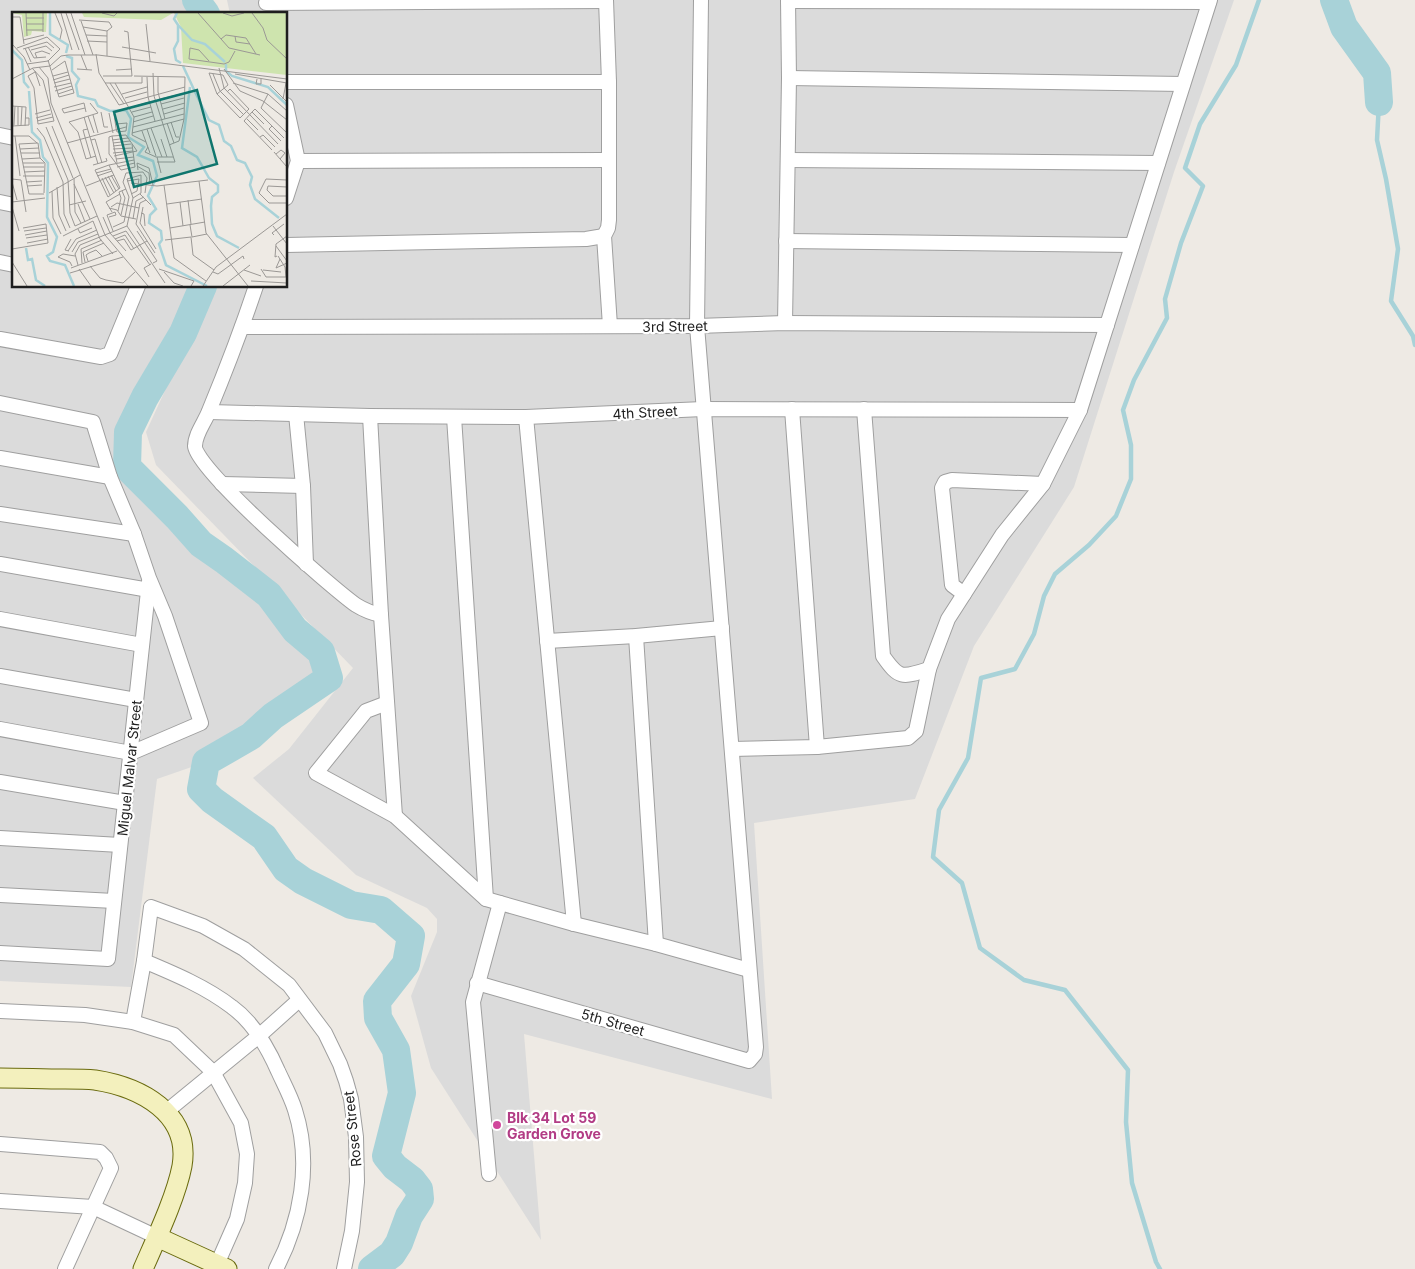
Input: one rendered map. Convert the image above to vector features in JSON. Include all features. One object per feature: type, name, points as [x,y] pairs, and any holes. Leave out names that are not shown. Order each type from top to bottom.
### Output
[{"type":"street","points":[[387,703],[366,711],[316,773],[395,816],[486,899],[749,970],[697,326],[701,0]]},
{"type":"street","points":[[732,749],[817,747],[908,738],[916,732],[928,669],[948,619],[1002,535],[1043,484],[1080,410],[1209,1],[788,0],[789,78],[785,323]]},
{"type":"street","points":[[266,5],[606,1],[609,82],[609,220],[604,236],[610,326]]},
{"type":"street","points":[[789,78],[1183,84]]},
{"type":"street","points":[[288,82],[609,82]]},
{"type":"street","points":[[288,114],[298,161],[288,192]]},
{"type":"street","points":[[298,161],[608,160]]},
{"type":"street","points":[[788,160],[1158,163]]},
{"type":"street","points":[[288,245],[586,239],[604,236]]},
{"type":"street","points":[[786,241],[1132,246]]},
{"type":"street","points":[[0,339],[101,357],[110,354],[137,288]]},
{"type":"street","points":[[255,288],[209,412],[196,438],[194,448],[198,456],[222,484],[306,564],[355,604],[367,612],[381,615]]},
{"type":"street","name":"3rd Street","points":[[242,327],[697,326],[785,323],[1107,325]]},
{"type":"street","points":[[0,403],[93,422],[110,477],[134,534],[149,584],[165,616],[200,723],[131,753],[0,729]]},
{"type":"street","name":"4th Street","points":[[209,412],[526,417],[704,409],[1080,410]]},
{"type":"street","points":[[792,409],[817,747]]},
{"type":"street","points":[[864,409],[883,656],[893,671],[908,676],[928,669]]},
{"type":"street","points":[[296,414],[303,486],[306,564]]},
{"type":"street","points":[[370,416],[395,816]]},
{"type":"street","points":[[454,417],[486,899]]},
{"type":"street","points":[[526,417],[574,924]]},
{"type":"street","points":[[0,458],[110,477]]},
{"type":"street","points":[[964,594],[952,585],[942,488],[945,482],[952,480],[1043,484]]},
{"type":"street","points":[[222,484],[303,486]]},
{"type":"street","points":[[0,514],[134,534]]},
{"type":"street","points":[[0,564],[149,584]]},
{"type":"street","name":"Miguel Malvar Street","points":[[0,954],[108,959],[149,584]]},
{"type":"street","points":[[0,619],[142,645]]},
{"type":"street","points":[[547,641],[636,636],[722,628]]},
{"type":"street","points":[[636,636],[656,944]]},
{"type":"street","points":[[0,676],[136,700]]},
{"type":"street","points":[[0,782],[125,803]]},
{"type":"street","points":[[0,838],[120,845]]},
{"type":"street","points":[[0,895],[114,902]]},
{"type":"street","points":[[489,1174],[472,1002],[500,903]]},
{"type":"street","name":"Rose Street","points":[[144,961],[151,907],[203,926],[244,949],[289,985],[325,1033],[340,1064],[351,1099],[357,1152],[357,1182],[352,1231],[344,1269]]},
{"type":"street","points":[[133,1022],[144,961],[191,981],[234,1007],[260,1035],[295,1110],[303,1151],[302,1190],[297,1214],[286,1250],[276,1269]]},
{"type":"street","name":"5th Street","points":[[477,983],[749,1060],[756,1054],[756,1047],[749,970]]},
{"type":"street","points":[[167,1111],[300,1000]]},
{"type":"street","points":[[0,1011],[85,1015],[133,1022],[174,1035],[213,1072],[241,1123],[247,1154],[245,1183],[237,1219],[220,1267],[93,1207],[0,1201]]},
{"type":"street","points":[[0,1078],[95,1080],[132,1089],[167,1111],[176,1126],[183,1144],[182,1165],[157,1237],[143,1269]]},
{"type":"street","points":[[0,1144],[100,1152],[106,1158],[111,1168],[65,1269]]},
{"type":"shaded area","points":[[0,0],[196,0],[205,12],[12,12],[12,288],[202,288],[183,333],[145,397],[128,432],[127,467],[201,544],[269,595],[296,630],[321,652],[329,678],[273,716],[251,736],[206,762],[157,779],[131,987],[0,981]]},
{"type":"shaded area","points":[[227,0],[1234,0],[1174,172],[1074,487],[974,646],[915,799],[754,823],[772,1099],[524,1034],[541,1240],[431,1068],[411,996],[437,932],[437,919],[427,908],[356,875],[253,778],[289,749],[353,668],[156,465],[146,432],[212,288],[288,288],[288,12],[230,12]]},
{"type":"waterway","points":[[196,0],[205,12]]},
{"type":"waterway","points":[[1160,1269],[1156,1262],[1132,1183],[1126,1122],[1128,1070],[1065,990],[1024,980],[980,948],[962,883],[933,857],[939,810],[968,758],[981,678],[1015,669],[1034,634],[1044,596],[1055,574],[1089,545],[1116,516],[1131,479],[1131,445],[1123,410],[1134,380],[1167,318],[1165,299],[1181,243],[1203,186],[1185,168],[1200,124],[1236,65],[1259,0]]},
{"type":"waterway","points":[[1334,0],[1344,27],[1377,73],[1379,102]]},
{"type":"waterway","points":[[1379,102],[1377,140],[1398,249],[1391,301],[1413,336],[1415,345]]},
{"type":"waterway","points":[[202,288],[183,333],[145,397],[128,432],[127,467],[201,544],[269,595],[295,630],[321,652],[329,678],[273,716],[251,736],[206,762],[201,789],[212,800],[264,837],[286,869],[303,881],[351,905],[381,910],[411,936],[406,964],[377,1001],[378,1018],[396,1050],[402,1093],[386,1156],[395,1167],[412,1180],[419,1189],[420,1199],[409,1216],[399,1243],[392,1254],[372,1269]]},
{"type":"place","name":"Blk 34 Lot 59 Garden Grove","points":[[497,1125]]}]
